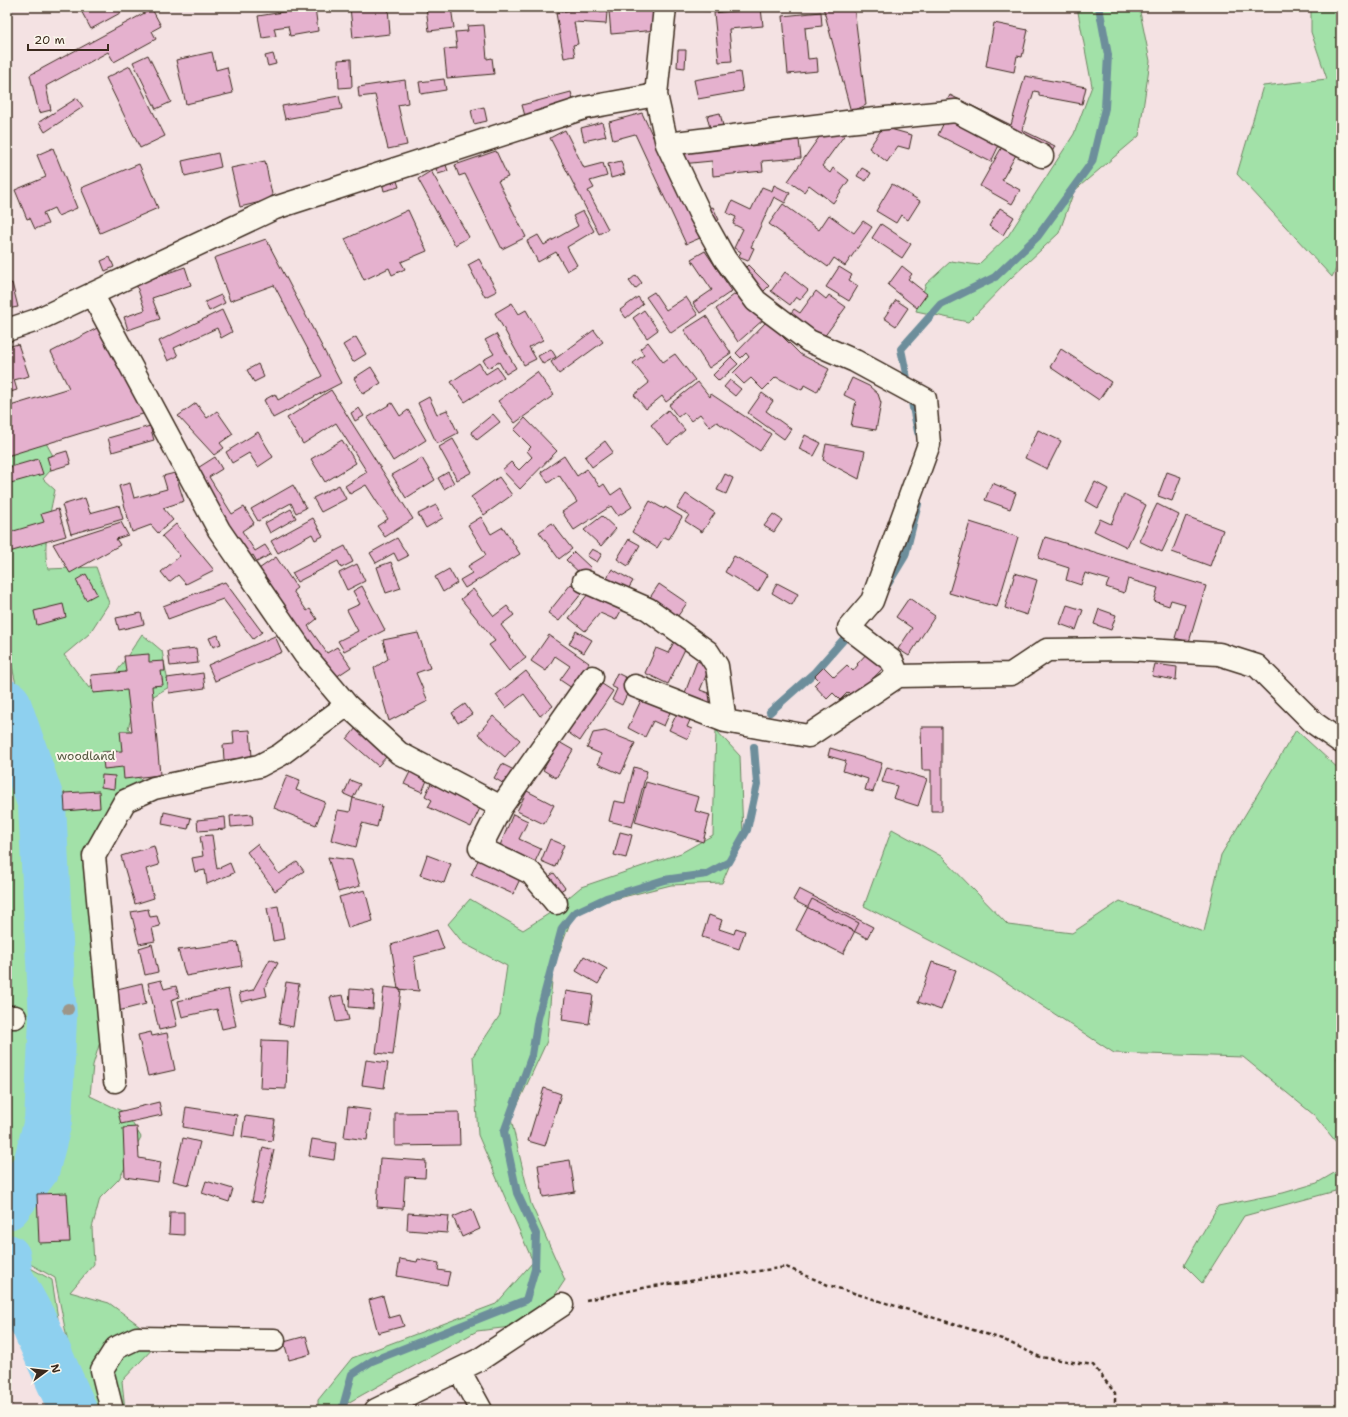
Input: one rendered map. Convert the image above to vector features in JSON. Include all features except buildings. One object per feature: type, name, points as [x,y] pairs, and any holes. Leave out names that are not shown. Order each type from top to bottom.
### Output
[{"type":"street","points":[[666,7],[656,95],[667,144],[701,216],[725,259],[756,301],[809,341],[855,361],[925,399],[929,444],[872,600],[849,628],[892,661],[898,676]]},
{"type":"street","points":[[7,330],[37,320],[275,208],[584,108],[656,95]]},
{"type":"street","points":[[667,144],[846,122],[956,111],[1042,156]]},
{"type":"street","points":[[92,294],[219,530],[305,655],[347,705],[399,753],[501,807]]},
{"type":"street","points":[[584,581],[648,609],[708,652],[717,666],[725,721]]},
{"type":"street","points":[[635,686],[725,721],[808,736],[898,676],[1010,674],[1047,650],[1127,649],[1219,654],[1257,666],[1314,723],[1341,742]]},
{"type":"street","points":[[556,903],[531,873],[480,848],[501,807],[592,677]]},
{"type":"street","points":[[114,1081],[94,856],[125,801],[154,788],[259,766],[280,755],[347,705]]},
{"type":"street","points":[[376,1410],[479,1360],[562,1305]]},
{"type":"street","points":[[112,1410],[102,1370],[116,1348],[137,1338],[274,1340]]},
{"type":"street","points":[[459,1370],[481,1410]]},
{"type":"path","points":[[562,1305],[648,1286],[786,1266],[828,1285],[1002,1339],[1040,1357],[1093,1365],[1115,1393],[1115,1410]]},
{"type":"green space","points":[[1077,7],[1139,7],[1150,61],[1139,136],[1074,191],[1059,233],[1011,278],[968,322],[916,311],[926,284],[951,261],[978,265],[1008,236],[1074,134],[1092,86]]},
{"type":"green space","points":[[1311,7],[1341,7],[1341,259],[1332,277],[1237,174],[1263,86],[1327,79],[1311,32]]},
{"type":"green space","name":"woodland","points":[[7,416],[46,443],[57,463],[43,479],[55,490],[46,541],[46,560],[48,569],[96,567],[109,603],[89,634],[64,655],[89,688],[116,673],[142,634],[162,651],[169,687],[135,707],[128,728],[150,753],[136,776],[150,787],[95,850],[103,1032],[93,1065],[90,1096],[126,1113],[141,1137],[119,1179],[100,1198],[92,1228],[94,1264],[70,1292],[109,1303],[143,1328],[158,1343],[122,1381],[125,1410],[93,1410],[78,1394],[55,1278],[7,1251],[7,1171],[59,1151],[48,1068],[69,1057],[66,1036],[59,1029],[45,798],[23,718],[7,642]]},
{"type":"green space","points":[[716,730],[740,756],[743,834],[722,883],[671,885],[575,909],[553,969],[547,1041],[511,1119],[531,1204],[565,1280],[536,1324],[477,1331],[335,1410],[318,1410],[318,1400],[352,1358],[496,1304],[533,1262],[478,1135],[473,1056],[500,1015],[507,966],[463,943],[448,924],[470,899],[523,930],[550,913],[581,887],[681,853],[713,835]]},
{"type":"green space","points":[[1296,730],[1341,771],[1341,1054],[1337,1058],[1341,1067],[1341,1148],[1314,1115],[1243,1057],[1114,1053],[994,974],[864,906],[892,829],[941,856],[1008,925],[1072,933],[1120,901],[1204,932],[1221,855]]},
{"type":"green space","points":[[26,772],[38,809],[45,856],[26,929],[52,1002],[33,1031],[52,1148],[7,1167],[7,777]]},
{"type":"green space","points":[[1341,1169],[1341,1189],[1339,1190],[1244,1216],[1202,1283],[1184,1265],[1218,1206],[1283,1193],[1317,1183]]},
{"type":"green space","points":[[7,1255],[52,1280],[69,1389],[89,1410],[50,1410],[23,1345],[7,1325]]},
{"type":"waterway","points":[[918,432],[901,349],[941,304],[995,277],[1038,236],[1092,162],[1105,108],[1108,55],[1099,7]]},
{"type":"waterway","points":[[888,584],[905,556],[918,504]]},
{"type":"waterway","points":[[770,712],[815,672],[851,631]]},
{"type":"waterway","points":[[7,704],[42,805],[53,1019],[48,1121],[36,1168],[7,1206]]},
{"type":"waterway","points":[[342,1410],[352,1374],[372,1361],[526,1300],[535,1269],[536,1234],[517,1193],[504,1132],[532,1055],[538,1018],[562,928],[574,913],[606,898],[664,880],[707,874],[729,862],[747,830],[757,784],[754,747]]},
{"type":"waterway","points":[[7,1258],[8,1276],[35,1325],[73,1410]]}]
